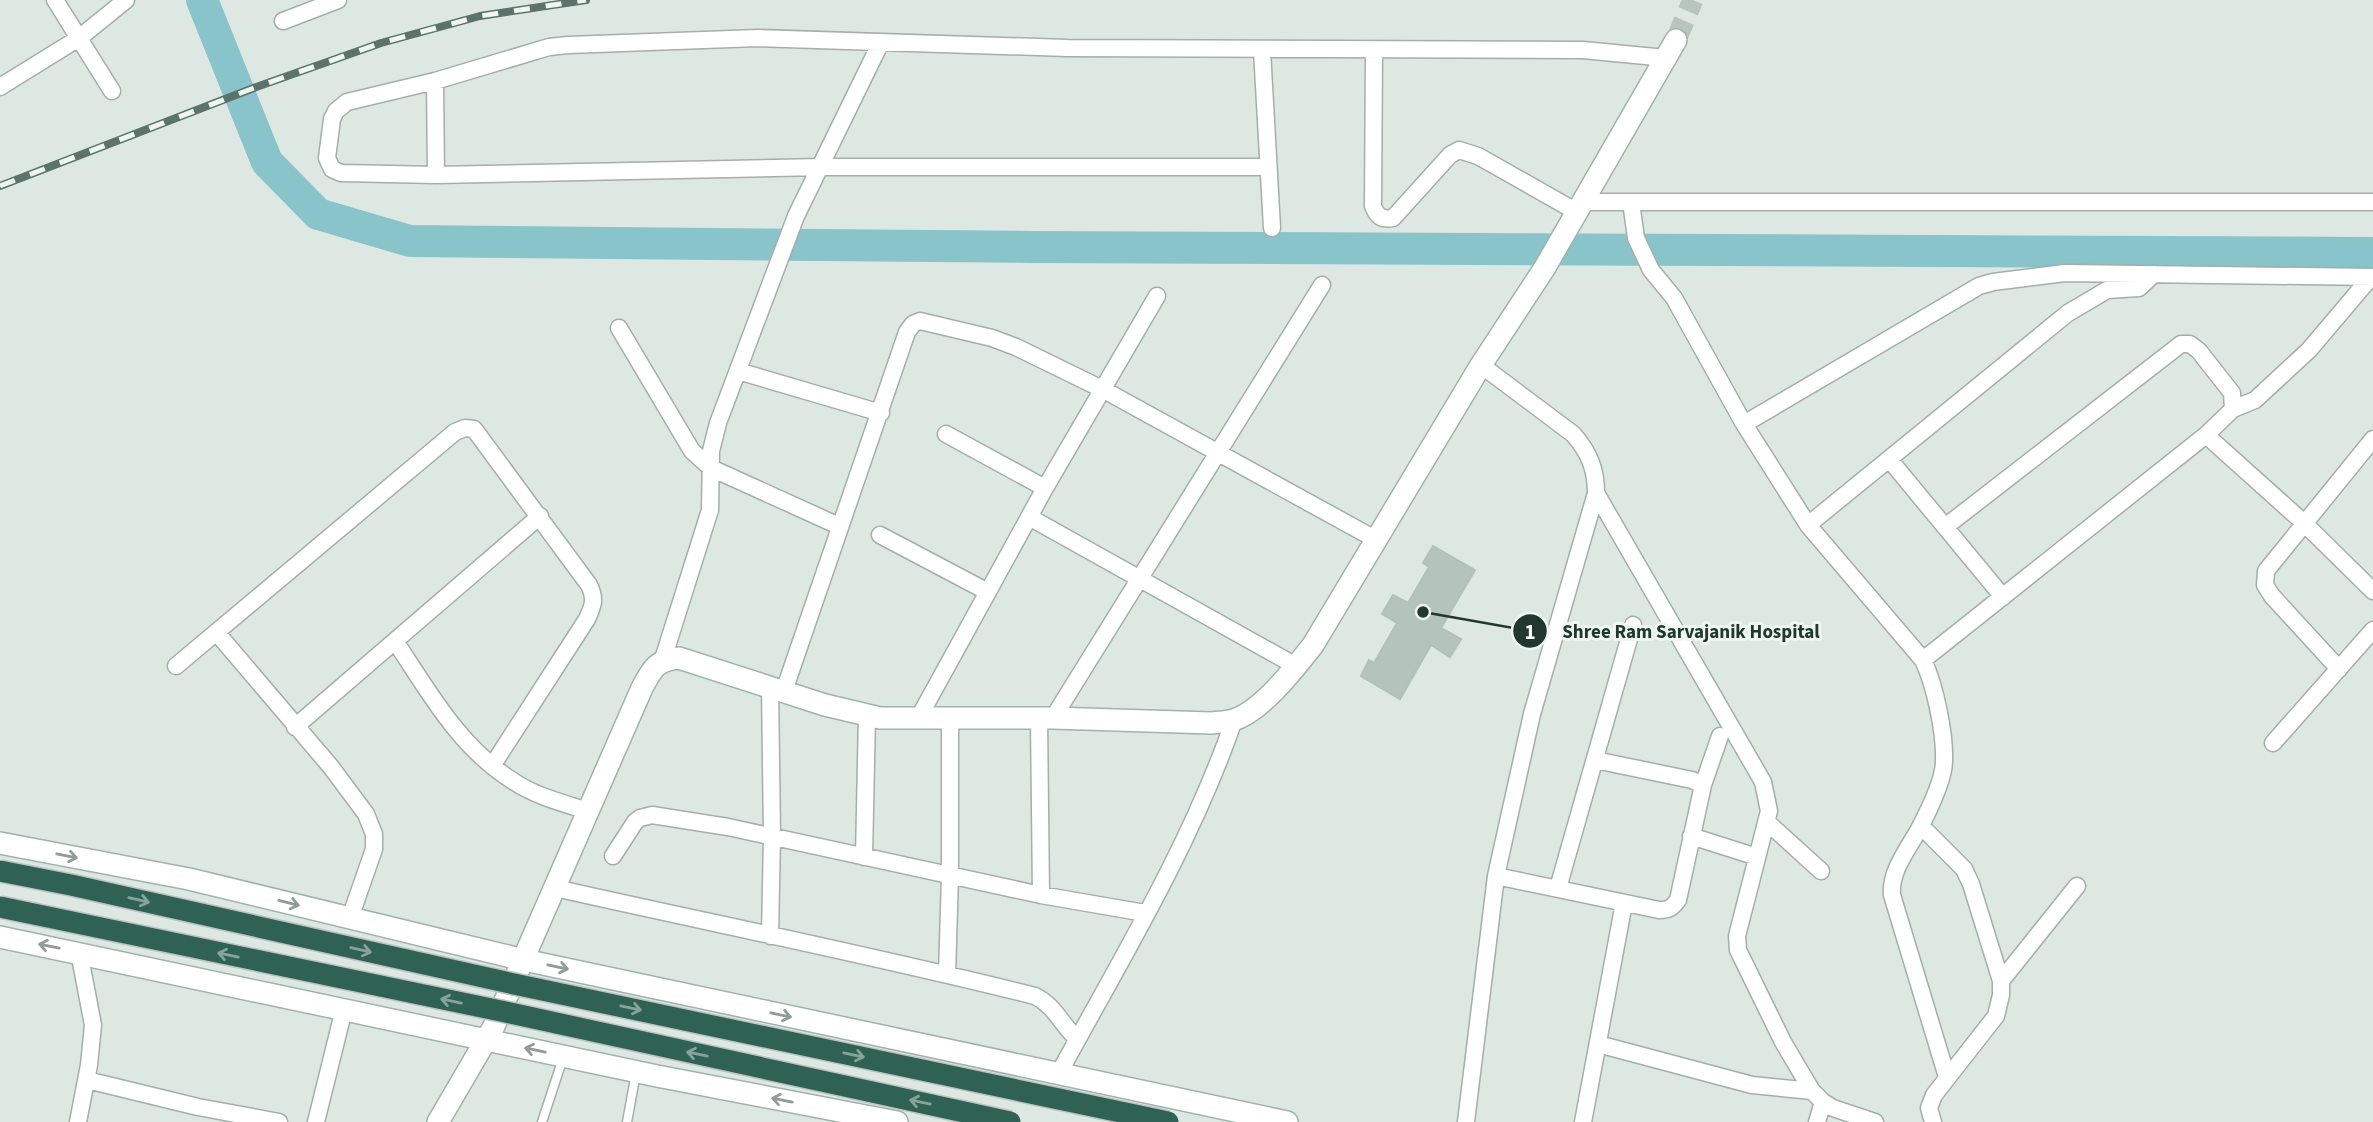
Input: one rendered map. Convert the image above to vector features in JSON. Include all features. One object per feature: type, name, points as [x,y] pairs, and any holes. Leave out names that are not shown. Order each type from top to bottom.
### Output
[{"type":"highway","points":[[0,871],[514,984],[1168,1122]]},
{"type":"highway","points":[[0,907],[500,1011],[1010,1122]]},
{"type":"street","points":[[55,0],[112,91]]},
{"type":"street","points":[[0,87],[79,38],[126,0]]},
{"type":"street","points":[[283,21],[338,0]]},
{"type":"street","points":[[1268,167],[821,167],[436,175],[341,173],[332,169],[327,158],[332,119],[336,111],[347,102],[435,81],[549,47],[568,45],[724,38],[1067,48],[1374,51],[1671,49]]},
{"type":"street","points":[[439,1122],[494,1027],[642,688],[650,672],[663,659],[710,510],[713,439],[791,228],[881,42]]},
{"type":"street","points":[[663,659],[679,658],[835,708],[866,715],[918,719],[1211,723],[1234,720],[1254,709],[1313,645],[1481,365],[1544,269],[1671,49]]},
{"type":"street","points":[[1262,50],[1272,228]]},
{"type":"street","points":[[1374,51],[1373,206],[1376,215],[1385,219],[1393,218],[1450,155],[1459,150],[1478,156],[1580,207],[1631,202],[2373,202]]},
{"type":"street","points":[[435,81],[436,175]]},
{"type":"street","points":[[1631,202],[1636,238],[1651,270],[1674,298],[1744,424],[1808,525],[1923,660],[1934,687],[1944,761],[1942,774],[1920,826],[1891,883],[1892,895],[1947,1077]]},
{"type":"street","points":[[1744,424],[1979,286],[1993,282],[2065,273],[2372,277]]},
{"type":"street","points":[[1808,525],[2075,308],[2107,290],[2139,288],[2154,274]]},
{"type":"street","points":[[1923,660],[2206,435],[2233,409],[2255,400],[2309,350],[2372,277]]},
{"type":"street","points":[[1041,895],[1046,719],[1141,579],[1322,285]]},
{"type":"street","points":[[918,719],[1045,488],[1157,296]]},
{"type":"street","points":[[770,936],[777,689],[881,413],[907,332],[913,324],[920,321],[992,338],[1016,347],[1104,390],[1376,539]]},
{"type":"street","points":[[619,328],[692,452],[711,468],[839,526]]},
{"type":"street","points":[[1945,527],[2181,344],[2190,344],[2199,351],[2232,393],[2233,409]]},
{"type":"street","points":[[1466,1122],[1496,876],[1532,714],[1596,493],[1596,474],[1586,448],[1573,435],[1481,365]]},
{"type":"street","points":[[738,371],[881,413]]},
{"type":"street","points":[[176,666],[455,432],[465,428],[474,429],[589,585],[594,603],[492,766]]},
{"type":"street","points":[[946,434],[1045,488]]},
{"type":"street","points":[[2206,435],[2304,523],[2373,590]]},
{"type":"street","points":[[2339,669],[2272,596],[2265,585],[2266,571],[2373,439]]},
{"type":"street","points":[[1889,459],[2003,597]]},
{"type":"street","points":[[1596,493],[1763,782],[1769,811],[1737,936],[1738,950],[1783,1042],[1817,1097],[1833,1108],[1875,1122]]},
{"type":"street","points":[[295,727],[540,516]]},
{"type":"street","points":[[1029,517],[1296,666]]},
{"type":"street","points":[[880,535],[988,592]]},
{"type":"street","points":[[1559,888],[1633,625]]},
{"type":"street","points":[[2273,743],[2373,630]]},
{"type":"street","points":[[217,633],[331,767],[366,814],[374,834],[374,849],[350,918]]},
{"type":"street","points":[[395,641],[456,732],[492,766],[514,783],[544,797],[588,811]]},
{"type":"street","points":[[864,856],[866,715]]},
{"type":"street","points":[[947,974],[950,719]]},
{"type":"street","points":[[1058,1075],[1188,834],[1220,761],[1234,720]]},
{"type":"street","points":[[1496,876],[1659,910],[1673,907],[1678,900],[1703,785],[1720,736]]},
{"type":"street","points":[[1595,760],[1692,780],[1703,785]]},
{"type":"street","points":[[613,856],[631,827],[647,815],[729,827],[1041,895],[1145,913]]},
{"type":"street","points":[[1767,821],[1821,871]]},
{"type":"street","points":[[1920,826],[1964,869],[2001,981],[1996,1016],[1934,1095],[1929,1108],[1933,1122]]},
{"type":"street","points":[[1691,836],[1757,857]]},
{"type":"street","points":[[0,843],[189,879],[524,960],[1287,1122]]},
{"type":"street","points":[[2001,981],[2077,886]]},
{"type":"street","points":[[555,888],[947,974],[1035,996],[1044,1000],[1077,1039]]},
{"type":"street","points":[[1583,1122],[1624,903]]},
{"type":"street","points":[[0,937],[636,1072],[897,1122]]},
{"type":"street","points":[[78,1122],[87,1080],[93,1025],[79,952]]},
{"type":"street","points":[[316,1122],[344,1009]]},
{"type":"street","points":[[1598,1044],[1752,1085],[1817,1097]]},
{"type":"street","points":[[87,1080],[196,1114],[279,1122]]},
{"type":"street","points":[[1817,1097],[1817,1122]]},
{"type":"lane","points":[[542,1122],[563,1056]]},
{"type":"lane","points":[[627,1122],[636,1072]]},
{"type":"building","points":[[1433,546],[1475,570],[1441,628],[1461,639],[1450,657],[1431,645],[1400,699],[1361,676],[1369,660],[1374,663],[1397,623],[1382,614],[1393,595],[1408,603],[1429,567],[1423,563]]},
{"type":"waterway","points":[[202,0],[267,162],[318,214],[410,241],[1033,247],[2373,253]]},
{"type":"tunnel","points":[[1676,40],[1693,0]]},
{"type":"railway","points":[[0,186],[259,86],[381,43],[480,16],[586,0]]},
{"type":"place","name":"Shree Ram Sarvajanik Hospital","points":[[1423,612]]}]
